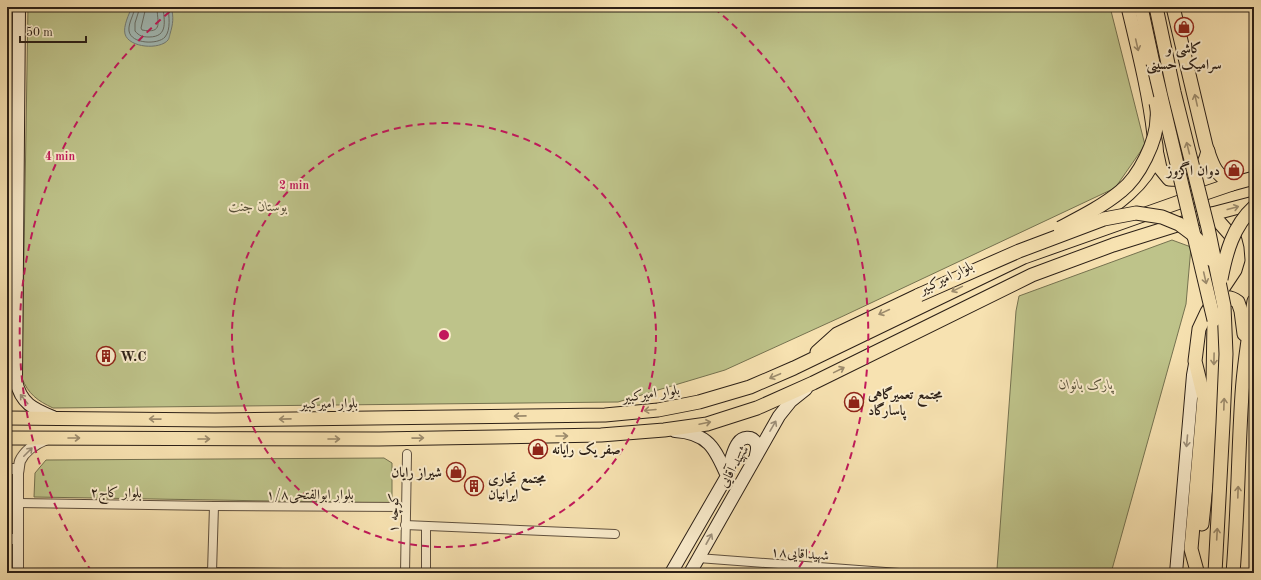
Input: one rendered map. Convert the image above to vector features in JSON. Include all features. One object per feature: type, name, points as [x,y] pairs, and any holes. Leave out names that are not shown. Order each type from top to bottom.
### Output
[{"type":"main road","points":[[19,7],[16,381],[18,391],[23,399],[33,408],[53,417]]},
{"type":"main road","points":[[1128,7],[1151,104],[1160,168],[1169,179],[1180,180],[1190,177],[1200,170],[1206,160],[1208,151]]},
{"type":"main road","points":[[1141,7],[1211,316],[1213,382],[1210,449],[1197,572]]},
{"type":"main road","points":[[1156,7],[1174,92],[1208,228],[1224,306],[1226,354],[1223,431],[1214,573]]},
{"type":"main road","points":[[1173,7],[1208,151],[1213,166],[1221,177],[1232,184]]},
{"type":"main road","points":[[1025,252],[1099,207],[1122,190],[1140,168],[1152,145],[1158,119],[1153,63]]},
{"type":"main road","points":[[1025,252],[1103,214],[1120,202],[1149,170],[1157,154]]},
{"type":"main road","name":"بلوار امیرکبیر","points":[[7,418],[53,417],[215,420],[380,418],[605,415],[658,410],[699,402],[750,387],[810,360],[1025,252],[1254,178]]},
{"type":"main road","points":[[7,438],[379,439],[601,435],[664,430],[707,424],[757,408],[813,383],[1032,275],[1113,245],[1212,214],[1254,203]]},
{"type":"main road","points":[[1211,316],[1229,245],[1239,226],[1254,207]]},
{"type":"main road","points":[[810,360],[837,334],[919,295],[1104,219],[1136,212],[1162,217],[1179,224],[1191,233],[1209,256],[1219,282]]},
{"type":"main road","points":[[1176,573],[1193,374],[1196,361],[1199,328],[1211,316],[1227,282],[1235,270],[1238,260],[1237,248],[1234,240],[1212,214]]},
{"type":"main road","points":[[1211,316],[1216,302],[1224,298],[1232,298],[1238,302],[1241,311],[1246,356]]},
{"type":"main road","points":[[1233,573],[1242,394],[1254,301]]},
{"type":"main road","points":[[1196,361],[1204,398],[1191,549],[1197,572]]},
{"type":"main road","points":[[7,377],[11,377],[14,374],[16,367]]},
{"type":"main road","name":"شهید آقایی","points":[[690,573],[779,416],[791,401],[813,383]]},
{"type":"main road","points":[[379,439],[380,418]]},
{"type":"main road","name":"شهید آقایی","points":[[664,430],[689,432],[703,438],[718,456],[727,476],[671,573]]},
{"type":"main road","points":[[727,476],[737,444],[741,439],[747,437],[756,443],[756,456]]},
{"type":"street","points":[[49,438],[39,442],[25,453],[20,461],[18,473],[19,503],[12,539],[18,573],[284,573]]},
{"type":"street","name":"کوچه ۱","points":[[404,573],[407,454]]},
{"type":"street","points":[[7,469],[17,470],[18,473]]},
{"type":"street","name":"بلوار کاج۲","points":[[19,503],[214,506]]},
{"type":"street","points":[[212,572],[214,506]]},
{"type":"street","name":"بلوار ابوالفتحی۱/۸","points":[[214,506],[406,507]]},
{"type":"street","points":[[405,525],[615,534]]},
{"type":"street","points":[[426,526],[426,573]]},
{"type":"street","name":"شهیداقایی۱۸","points":[[698,558],[899,573]]},
{"type":"green space","name":"بوستان جنت","points":[[28,7],[1110,7],[1145,145],[1115,188],[725,370],[618,402],[53,408],[43,403],[30,393],[22,378]]},
{"type":"green space","name":"پارک بانوان","points":[[1172,240],[1191,247],[1186,304],[1111,573],[1047,573],[997,569],[1016,311],[1019,296]]},
{"type":"green space","points":[[384,458],[392,463],[392,503],[34,497],[35,473],[46,460]]},
{"type":"water","points":[[132,7],[171,7],[173,20],[168,40],[158,45],[145,46],[138,45],[128,39],[125,34],[125,27]]},
{"type":"place","name":"کاشی و سرامیک حسینی","points":[[1184,27]]},
{"type":"place","name":"دوان اگزوز","points":[[1234,170]]},
{"type":"place","name":"W.C","points":[[106,356]]},
{"type":"place","name":"مجتمع تعمیرگاهی پاسارگاد","points":[[854,402]]},
{"type":"place","name":"صفر یک رایانه","points":[[538,449]]},
{"type":"place","name":"شیراز رایان","points":[[456,472]]},
{"type":"place","name":"مجتمع تجاری ایرانیان","points":[[474,486]]}]
